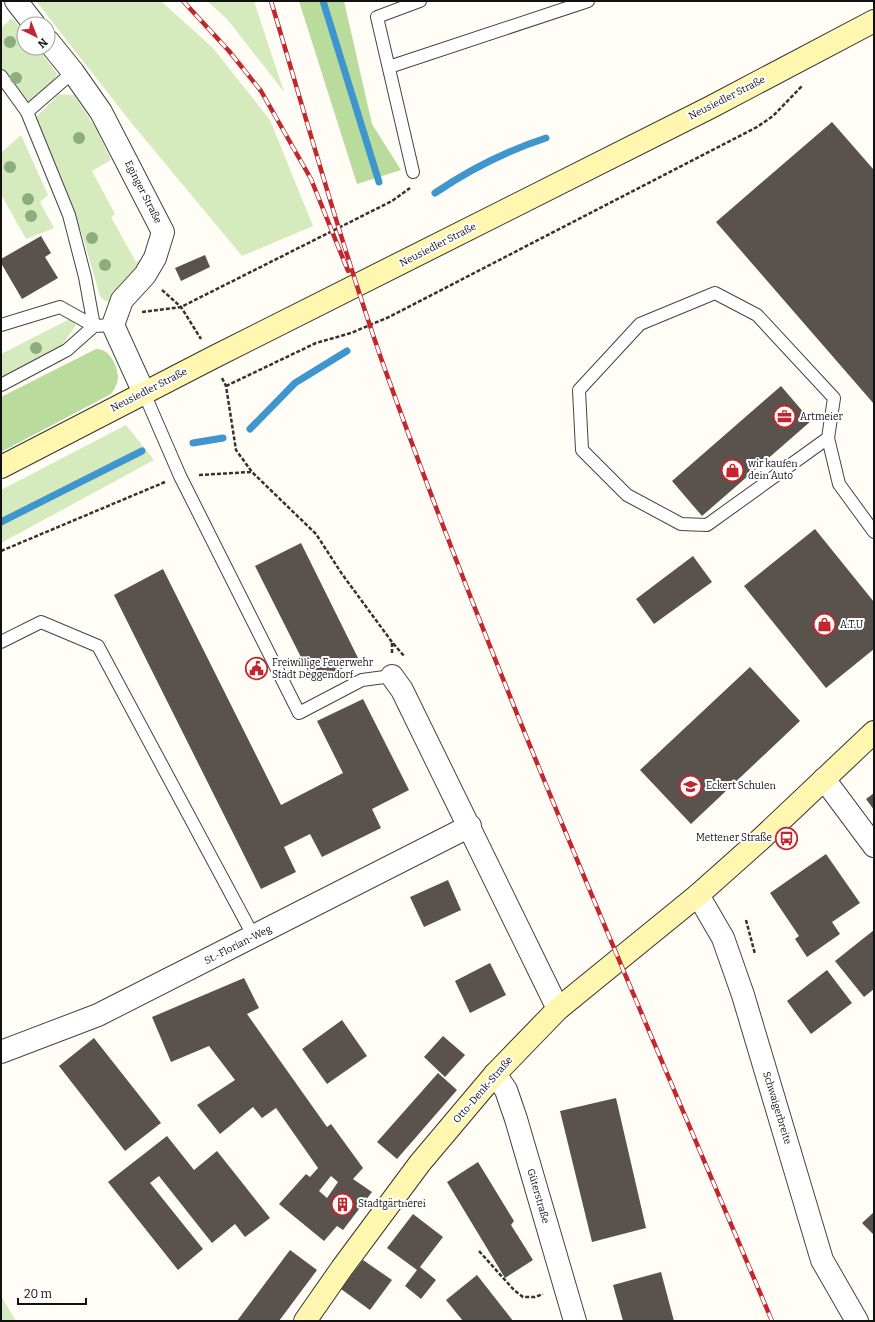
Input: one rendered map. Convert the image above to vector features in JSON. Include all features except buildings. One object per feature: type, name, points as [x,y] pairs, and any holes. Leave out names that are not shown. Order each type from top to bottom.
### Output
[{"type":"main road","name":"Neusiedler Straße","points":[[1,467],[212,358],[718,103],[874,20]]},
{"type":"main road","points":[[698,895],[762,838],[874,732]]},
{"type":"main road","name":"Otto-Denk-Straße","points":[[306,1321],[342,1268],[420,1163],[495,1074],[558,1009],[698,895]]},
{"type":"street","points":[[16,1],[28,16]]},
{"type":"street","name":"Eginger Straße","points":[[56,51],[74,72],[101,112],[163,232],[155,258],[145,275],[122,300],[108,322]]},
{"type":"street","points":[[108,322],[144,393]]},
{"type":"street","points":[[392,676],[402,690],[470,826],[558,1009]]},
{"type":"street","points":[[824,779],[874,846]]},
{"type":"street","name":"St.-Florian-Weg","points":[[1,1052],[98,1015],[470,826]]},
{"type":"street","name":"Schwaigerbreite","points":[[698,895],[723,938],[743,995],[822,1260],[857,1321]]},
{"type":"street","name":"Güterstraße","points":[[495,1074],[506,1090],[516,1119],[575,1321]]},
{"type":"lane","points":[[413,172],[377,17],[420,1]]},
{"type":"lane","points":[[389,67],[588,1]]},
{"type":"lane","points":[[27,112],[74,72]]},
{"type":"lane","points":[[1,76],[27,112],[69,215],[85,276],[108,322]]},
{"type":"lane","points":[[828,438],[707,525],[681,524],[627,495],[582,450],[579,390],[640,324],[715,293],[757,315],[834,398],[828,438],[839,484],[874,532]]},
{"type":"lane","points":[[1,325],[60,307],[108,322]]},
{"type":"lane","points":[[1,384],[67,350],[108,322]]},
{"type":"lane","points":[[144,393],[180,476],[299,713],[362,680],[392,676]]},
{"type":"lane","points":[[1,642],[41,622],[98,646],[254,937]]},
{"type":"path","points":[[226,386],[316,343],[351,332],[389,317],[757,128],[773,116],[804,84]]},
{"type":"path","points":[[108,322],[181,307],[392,201],[417,184],[413,172]]},
{"type":"path","points":[[145,275],[181,307],[212,358],[226,386],[236,450],[252,472],[316,534],[342,574],[392,642]]},
{"type":"path","points":[[1,550],[180,476],[252,472]]},
{"type":"path","points":[[480,1251],[514,1290],[523,1297],[535,1297],[547,1292]]},
{"type":"green space","points":[[36,1],[161,1],[213,48],[270,120],[313,226],[242,256],[129,120],[56,27],[56,16],[48,16]]},
{"type":"green space","points":[[207,1],[254,1],[284,92],[227,19]]},
{"type":"green space","points":[[299,1],[344,1],[372,124],[401,170],[357,184]]},
{"type":"green space","points":[[12,18],[16,23],[16,56],[44,56],[57,74],[52,84],[29,102],[20,98],[1,72],[1,28]]},
{"type":"green space","points":[[59,94],[74,95],[95,127],[111,160],[92,171],[115,214],[111,217],[136,262],[152,253],[147,261],[109,301],[105,301],[100,296],[82,234],[35,118]]},
{"type":"green space","points":[[21,135],[48,195],[40,202],[54,228],[26,239],[1,194],[1,153]]},
{"type":"green space","points":[[70,319],[76,325],[61,347],[1,378],[1,354]]},
{"type":"green space","points":[[96,349],[105,351],[112,358],[116,367],[118,376],[115,388],[111,394],[1,452],[1,397]]},
{"type":"green space","points":[[126,425],[154,460],[1,543],[1,490]]},
{"type":"green space","points":[[1,1296],[16,1321],[1,1321]]},
{"type":"waterway","points":[[323,1],[379,182]]},
{"type":"waterway","points":[[435,193],[488,162],[546,138]]},
{"type":"waterway","points":[[250,429],[295,383],[347,351]]},
{"type":"waterway","points":[[193,443],[223,438]]},
{"type":"waterway","points":[[1,522],[142,451]]},
{"type":"railway","points":[[183,1],[229,51],[261,91],[311,179],[348,271]]},
{"type":"railway","points":[[271,1],[352,272],[382,361],[427,483],[473,603],[570,844],[772,1321]]},
{"type":"place","name":"Artmeier","points":[[785,417]]},
{"type":"place","name":"wir kaufen dein Auto","points":[[733,470]]},
{"type":"place","name":"A.T.U","points":[[825,625]]},
{"type":"place","name":"Freiwillige Feuerwehr Stadt Deggendorf","points":[[257,669]]},
{"type":"place","name":"Eckert Schulen","points":[[690,786]]},
{"type":"place","name":"Mettener Straße","points":[[787,838]]},
{"type":"place","name":"Stadtgärtnerei","points":[[342,1204]]}]
